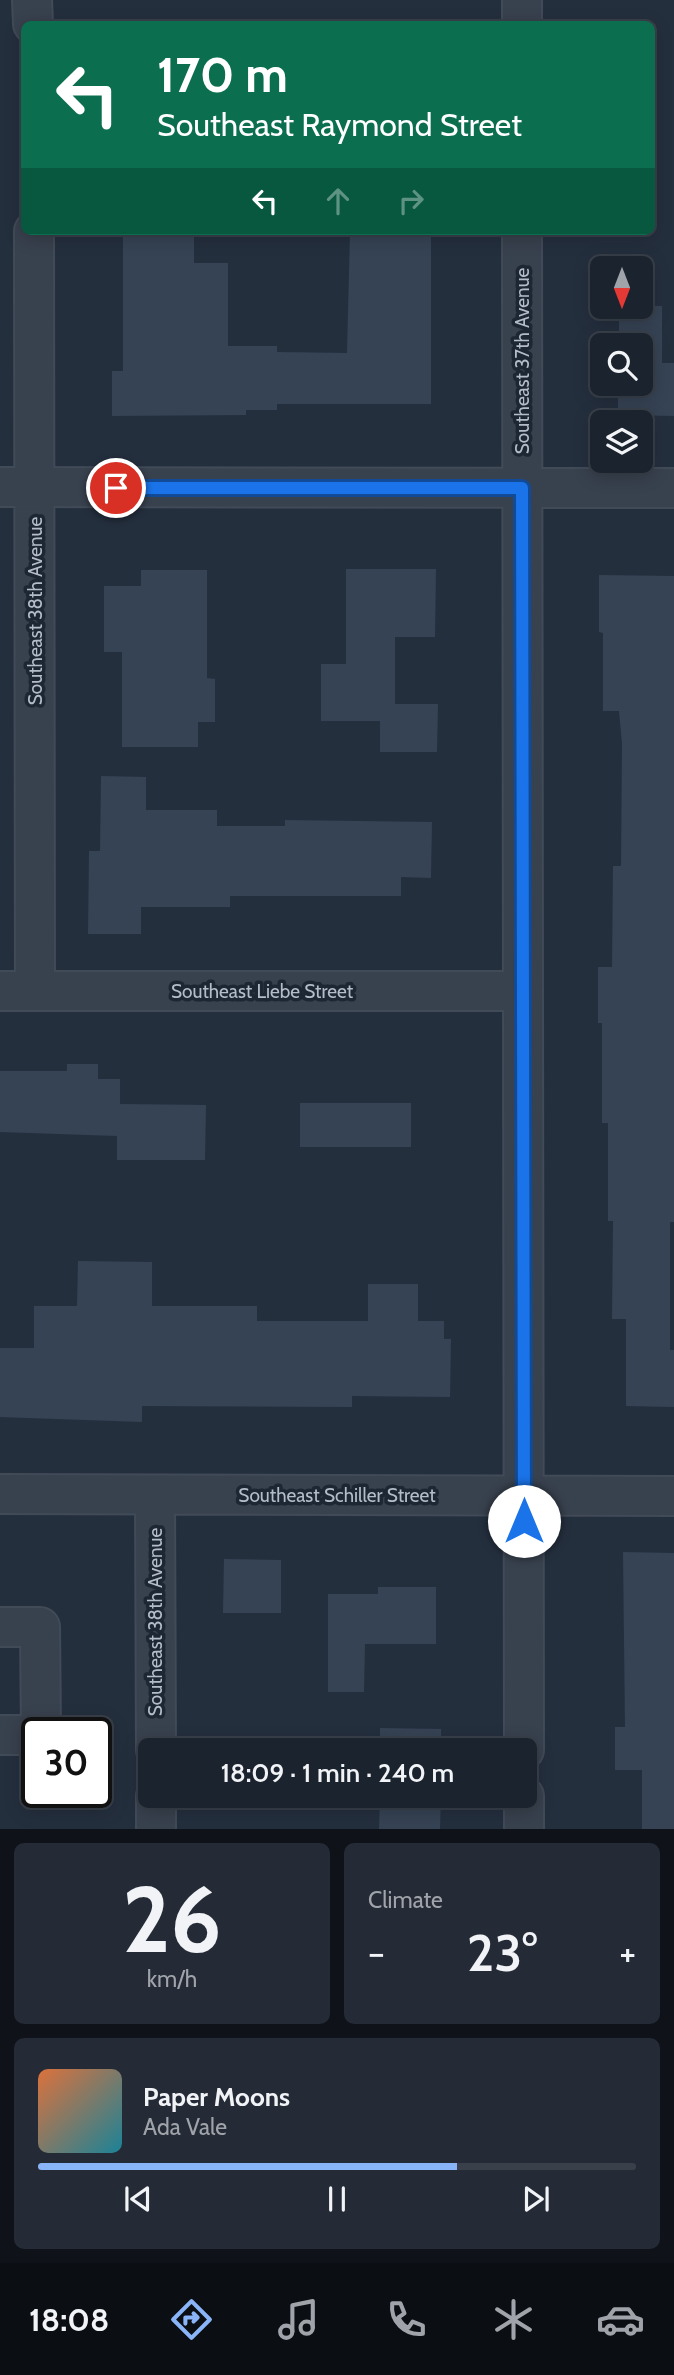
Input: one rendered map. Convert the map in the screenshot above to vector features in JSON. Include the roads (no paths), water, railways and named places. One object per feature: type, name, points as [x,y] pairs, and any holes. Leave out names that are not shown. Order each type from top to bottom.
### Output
[{"type":"street","points":[[33,0],[33,21]]},
{"type":"street","points":[[522,0],[522,21]]},
{"type":"street","name":"Southeast 38th Avenue","points":[[17,991],[17,487],[34,235]]},
{"type":"street","name":"Southeast 37th Avenue","points":[[522,235],[524,1738]]},
{"type":"street","points":[[17,487],[674,488]]},
{"type":"street","name":"Southeast Liebe Street","points":[[17,991],[523,991]]},
{"type":"street","name":"Southeast Schiller Street","points":[[0,1494],[674,1496]]},
{"type":"street","name":"Southeast 38th Avenue","points":[[155,1495],[156,1738]]},
{"type":"street","points":[[0,1628],[40,1627],[39,1717]]},
{"type":"street","points":[[0,1735],[21,1734]]},
{"type":"street","points":[[156,1808],[156,1829]]},
{"type":"street","points":[[524,1808],[524,1829]]}]
